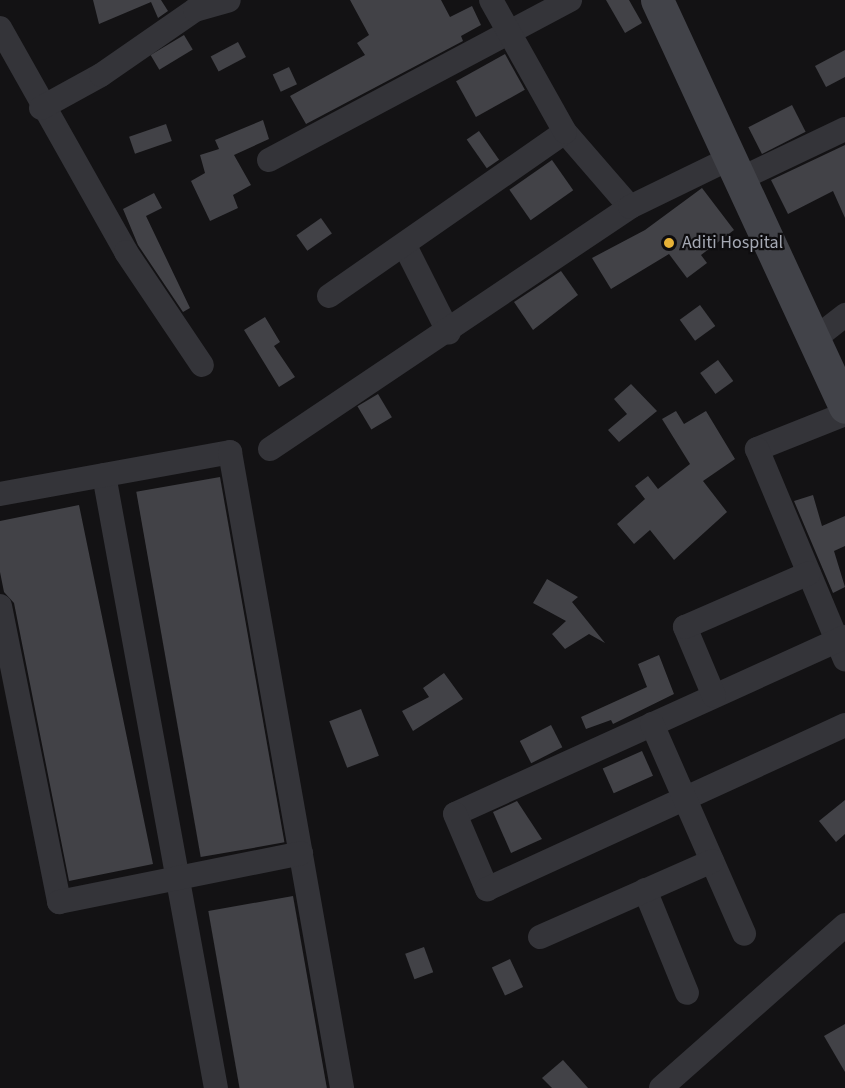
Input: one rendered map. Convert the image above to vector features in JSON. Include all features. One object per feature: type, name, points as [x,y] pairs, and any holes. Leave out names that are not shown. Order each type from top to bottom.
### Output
[{"type":"main road","points":[[657,0],[817,337],[845,406]]},
{"type":"street","points":[[41,108],[101,75],[195,10],[229,0]]},
{"type":"street","points":[[491,0],[507,34],[565,132],[630,207]]},
{"type":"street","points":[[268,160],[570,0]]},
{"type":"street","points":[[0,28],[41,108],[126,252],[202,365]]},
{"type":"street","points":[[270,449],[449,333],[630,207],[845,129]]},
{"type":"street","points":[[329,296],[405,246],[565,132]]},
{"type":"street","points":[[405,246],[449,333]]},
{"type":"street","points":[[817,337],[845,315]]},
{"type":"street","points":[[845,414],[757,449],[842,646],[714,696],[455,814],[486,889],[845,725]]},
{"type":"street","points":[[0,494],[230,452],[342,1088]]},
{"type":"street","points":[[104,475],[181,877],[216,1088]]},
{"type":"street","points":[[714,696],[685,627],[809,573]]},
{"type":"street","points":[[0,606],[58,902],[301,853]]},
{"type":"street","points":[[652,724],[744,934]]},
{"type":"street","points":[[540,937],[712,861]]},
{"type":"street","points":[[645,890],[687,993]]},
{"type":"street","points":[[661,1088],[845,925]]},
{"type":"building","points":[[93,0],[161,0],[168,11],[158,18],[151,2],[99,24]]},
{"type":"building","points":[[350,0],[441,0],[450,17],[472,6],[481,25],[461,36],[463,41],[306,124],[290,96],[365,55],[357,43],[369,35]]},
{"type":"building","points":[[606,0],[629,0],[642,23],[625,33]]},
{"type":"building","points":[[184,35],[193,50],[159,70],[151,55]]},
{"type":"building","points":[[238,42],[246,57],[219,72],[211,57]]},
{"type":"building","points":[[845,50],[845,77],[826,87],[815,66]]},
{"type":"building","points":[[505,54],[525,90],[476,117],[456,81]]},
{"type":"building","points":[[289,67],[297,84],[281,92],[273,75]]},
{"type":"building","points":[[792,105],[806,132],[762,154],[748,127]]},
{"type":"building","points":[[263,120],[269,139],[234,155],[251,185],[233,195],[238,208],[210,221],[191,181],[205,173],[200,155],[219,149],[215,140]]},
{"type":"building","points":[[166,124],[172,141],[135,154],[129,137]]},
{"type":"building","points":[[479,131],[499,160],[487,168],[467,140]]},
{"type":"building","points":[[845,145],[845,218],[833,191],[788,214],[771,180]]},
{"type":"building","points":[[552,160],[573,190],[531,220],[509,190]]},
{"type":"building","points":[[702,188],[734,230],[701,255],[707,263],[687,278],[669,254],[611,289],[592,258],[645,230]]},
{"type":"building","points":[[154,193],[162,208],[146,216],[190,308],[183,312],[138,245],[123,209]]},
{"type":"building","points":[[321,218],[332,234],[307,251],[296,235]]},
{"type":"building","points":[[561,271],[578,295],[533,330],[514,302]]},
{"type":"building","points":[[700,305],[715,326],[695,341],[680,320]]},
{"type":"building","points":[[265,317],[280,342],[274,346],[295,377],[279,387],[244,330]]},
{"type":"building","points":[[718,360],[733,381],[715,394],[700,373]]},
{"type":"building","points":[[631,384],[657,411],[619,442],[608,430],[627,414],[614,399]]},
{"type":"building","points":[[378,394],[392,417],[371,430],[357,406]]},
{"type":"building","points":[[676,411],[684,424],[706,411],[735,459],[703,481],[727,512],[674,560],[650,530],[634,544],[617,524],[645,499],[635,486],[648,476],[658,489],[690,464],[662,419]]},
{"type":"building","points":[[220,477],[284,842],[201,857],[136,492]]},
{"type":"building","points":[[813,495],[822,526],[845,516],[845,546],[834,551],[845,587],[833,593],[794,501]]},
{"type":"building","points":[[79,505],[153,864],[69,881],[14,603],[4,592],[0,572],[0,521]]},
{"type":"building","points":[[547,579],[578,597],[572,602],[605,643],[589,634],[565,649],[552,634],[566,621],[533,603]]},
{"type":"building","points":[[659,655],[674,694],[613,724],[611,720],[586,729],[581,717],[647,687],[638,664]]},
{"type":"building","points":[[444,673],[463,699],[413,731],[402,711],[429,697],[423,688]]},
{"type":"building","points":[[361,709],[379,756],[347,768],[329,721]]},
{"type":"building","points":[[551,725],[562,747],[531,763],[520,741]]},
{"type":"building","points":[[642,751],[653,776],[614,793],[603,768]]},
{"type":"building","points":[[845,800],[845,834],[836,842],[819,821]]},
{"type":"building","points":[[517,801],[542,839],[511,853],[493,812]]},
{"type":"building","points":[[293,896],[327,1088],[240,1088],[208,911]]},
{"type":"building","points":[[424,947],[433,972],[414,979],[405,954]]},
{"type":"building","points":[[510,959],[523,987],[505,996],[492,967]]},
{"type":"building","points":[[845,1024],[845,1072],[824,1036]]},
{"type":"building","points":[[563,1060],[588,1088],[552,1088],[542,1078]]},
{"type":"place","name":"Aditi Hospital","points":[[669,243]]}]
